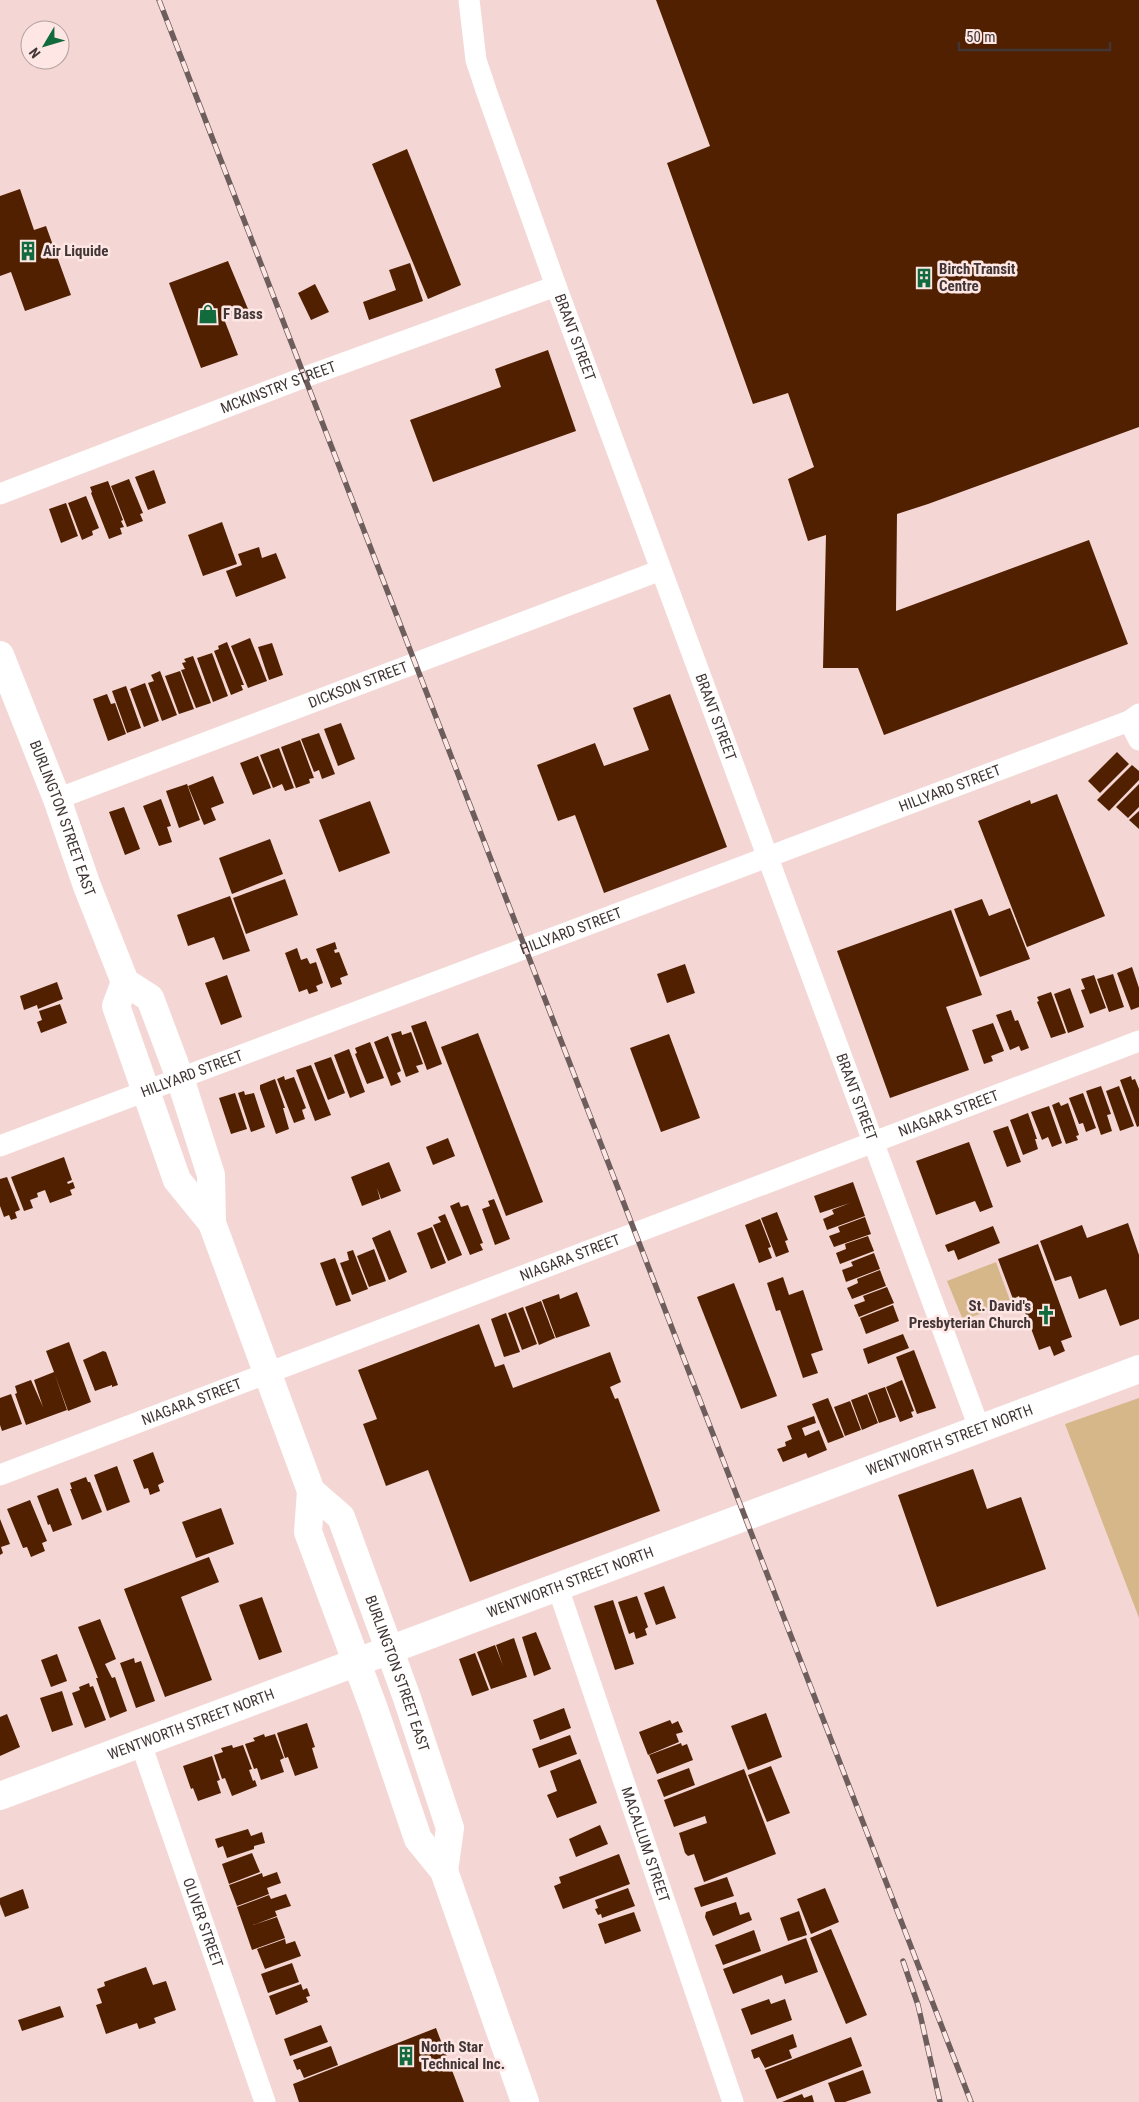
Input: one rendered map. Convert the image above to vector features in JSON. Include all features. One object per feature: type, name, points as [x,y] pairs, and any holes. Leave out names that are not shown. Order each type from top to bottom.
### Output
[{"type":"main road","name":"BURLINGTON STREET EAST","points":[[0,655],[57,799],[87,886],[125,982],[150,998],[180,1078],[211,1175],[212,1223]]},
{"type":"main road","name":"BURLINGTON STREET EAST","points":[[125,982],[116,1006],[178,1180],[212,1223],[311,1491],[308,1532],[357,1663],[418,1839],[444,1871],[525,2102]]},
{"type":"main road","name":"WENTWORTH STREET NORTH","points":[[0,1796],[389,1652],[1139,1369]]},
{"type":"main road","name":"BURLINGTON STREET EAST","points":[[311,1491],[341,1517],[389,1652],[450,1828],[444,1871]]},
{"type":"street","name":"BRANT STREET","points":[[469,0],[476,60],[556,286],[769,856],[980,1430]]},
{"type":"street","name":"MCKINSTRY STREET","points":[[0,494],[305,377],[556,286]]},
{"type":"street","name":"DICKSON STREET","points":[[57,799],[661,570]]},
{"type":"street","name":"HILLYARD STREET","points":[[0,1146],[1134,717]]},
{"type":"street","points":[[1134,717],[1139,740]]},
{"type":"street","name":"NIAGARA STREET","points":[[0,1475],[1139,1041]]},
{"type":"street","name":"MACALLUM STREET","points":[[558,1588],[733,2102]]},
{"type":"street","name":"OLIVER STREET","points":[[141,1744],[266,2102]]},
{"type":"shaded area","points":[[996,1262],[1011,1303],[963,1320],[947,1281]]},
{"type":"shaded area","points":[[1139,1398],[1139,1618],[1065,1424]]},
{"type":"building","name":"Birch Transit Centre","points":[[656,0],[1139,0],[1139,427],[897,514],[896,611],[1089,540],[1128,644],[884,735],[858,668],[823,668],[826,535],[808,541],[788,479],[814,467],[788,393],[753,404],[667,163],[710,146]]},
{"type":"building","points":[[407,149],[461,285],[428,299],[372,164]]},
{"type":"building","name":"Air Liquide","points":[[20,189],[34,230],[46,226],[71,295],[25,311],[11,272],[0,276],[0,196]]},
{"type":"building","name":"F Bass","points":[[228,261],[248,309],[224,319],[238,355],[201,368],[169,283]]},
{"type":"building","points":[[410,263],[423,301],[369,320],[363,302],[396,290],[389,270]]},
{"type":"building","points":[[315,284],[329,312],[311,320],[298,293]]},
{"type":"building","points":[[548,350],[576,431],[433,482],[410,420],[501,387],[495,369]]},
{"type":"building","points":[[154,470],[166,503],[148,510],[135,477]]},
{"type":"building","points":[[129,479],[143,513],[140,514],[143,521],[127,527],[111,486]]},
{"type":"building","points":[[108,481],[124,527],[120,528],[122,534],[109,539],[90,487]]},
{"type":"building","points":[[86,496],[99,528],[92,531],[93,535],[82,540],[68,503]]},
{"type":"building","points":[[66,503],[78,536],[61,543],[49,509]]},
{"type":"building","points":[[222,522],[237,564],[203,576],[188,535]]},
{"type":"building","points":[[259,547],[262,558],[276,553],[286,578],[236,597],[226,571],[242,565],[238,554]]},
{"type":"building","points":[[250,638],[267,681],[248,688],[231,646]]},
{"type":"building","points":[[227,642],[244,685],[241,685],[243,690],[231,695],[214,651],[219,649],[218,646]]},
{"type":"building","points":[[272,643],[283,675],[269,680],[258,647]]},
{"type":"building","points":[[212,653],[228,696],[213,702],[197,658]]},
{"type":"building","points":[[193,656],[211,703],[196,708],[181,670],[185,669],[182,663],[186,662],[184,659]]},
{"type":"building","points":[[160,671],[177,715],[162,721],[148,683],[154,681],[151,675]]},
{"type":"building","points":[[180,671],[194,709],[179,714],[165,676]]},
{"type":"building","points":[[145,683],[159,721],[144,727],[130,689]]},
{"type":"building","points":[[126,686],[141,728],[127,733],[112,691]]},
{"type":"building","points":[[107,694],[111,704],[115,703],[126,734],[108,741],[93,699]]},
{"type":"building","points":[[670,694],[727,847],[604,893],[575,815],[558,821],[537,765],[595,743],[604,766],[649,750],[633,708]]},
{"type":"building","points":[[341,723],[355,759],[338,766],[324,729]]},
{"type":"building","points":[[319,733],[335,774],[322,779],[319,770],[314,772],[301,739]]},
{"type":"building","points":[[300,740],[314,778],[309,779],[310,783],[296,788],[281,747]]},
{"type":"building","points":[[279,748],[294,788],[285,791],[282,784],[273,788],[260,755]]},
{"type":"building","points":[[1117,752],[1129,764],[1100,793],[1088,781]]},
{"type":"building","points":[[258,756],[271,788],[253,795],[240,763]]},
{"type":"building","points":[[1132,765],[1139,771],[1139,780],[1109,811],[1097,800]]},
{"type":"building","points":[[213,776],[224,803],[211,808],[216,820],[204,825],[188,786]]},
{"type":"building","points":[[187,784],[200,820],[179,828],[166,791]]},
{"type":"building","points":[[1139,784],[1139,807],[1128,818],[1116,807]]},
{"type":"building","points":[[1057,794],[1105,916],[1027,947],[978,821],[1030,800],[1031,804]]},
{"type":"building","points":[[161,799],[171,826],[167,827],[172,842],[159,846],[143,806]]},
{"type":"building","points":[[370,801],[390,853],[339,872],[319,820]]},
{"type":"building","points":[[124,807],[140,849],[125,855],[109,812]]},
{"type":"building","points":[[1139,811],[1139,829],[1129,820]]},
{"type":"building","points":[[270,839],[283,874],[232,894],[219,858]]},
{"type":"building","points":[[285,879],[298,915],[246,934],[233,898]]},
{"type":"building","points":[[230,896],[250,951],[223,960],[214,937],[188,946],[177,915]]},
{"type":"building","points":[[982,899],[989,916],[1010,908],[1030,959],[980,977],[954,909]]},
{"type":"building","points":[[951,910],[982,995],[946,1007],[969,1070],[890,1098],[837,951]]},
{"type":"building","points":[[335,942],[337,949],[334,950],[335,953],[339,952],[348,975],[340,978],[342,984],[331,988],[316,949]]},
{"type":"building","points":[[297,948],[301,960],[307,958],[310,964],[316,962],[323,983],[316,986],[318,991],[309,994],[307,989],[299,992],[285,953]]},
{"type":"building","points":[[685,964],[695,993],[667,1003],[657,974]]},
{"type":"building","points":[[1132,967],[1139,988],[1139,1007],[1131,1010],[1117,973]]},
{"type":"building","points":[[1113,974],[1124,1007],[1109,1012],[1097,979]]},
{"type":"building","points":[[227,975],[242,1017],[221,1025],[205,983]]},
{"type":"building","points":[[1094,975],[1106,1008],[1090,1014],[1081,990],[1085,989],[1081,979]]},
{"type":"building","points":[[57,982],[63,999],[38,1009],[37,1005],[24,1010],[20,996]]},
{"type":"building","points":[[1070,988],[1084,1027],[1068,1033],[1054,994]]},
{"type":"building","points":[[1051,992],[1066,1033],[1051,1038],[1037,1002],[1039,1001],[1037,997]]},
{"type":"building","points":[[60,1004],[67,1023],[41,1033],[37,1022],[42,1020],[39,1011]]},
{"type":"building","points":[[1011,1010],[1015,1021],[1018,1020],[1029,1048],[1021,1051],[1019,1046],[1010,1050],[996,1015]]},
{"type":"building","points":[[426,1021],[442,1064],[427,1070],[411,1026]]},
{"type":"building","points":[[993,1023],[1004,1051],[991,1056],[993,1061],[984,1064],[972,1030]]},
{"type":"building","points":[[401,1031],[402,1035],[411,1032],[423,1064],[416,1066],[419,1072],[406,1077],[391,1034]]},
{"type":"building","points":[[478,1033],[543,1202],[506,1216],[441,1047]]},
{"type":"building","points":[[669,1034],[700,1118],[661,1132],[630,1048]]},
{"type":"building","points":[[388,1036],[401,1071],[397,1073],[401,1082],[391,1086],[374,1042]]},
{"type":"building","points":[[370,1042],[384,1078],[367,1084],[355,1054],[357,1053],[355,1048]]},
{"type":"building","points":[[349,1049],[365,1092],[350,1098],[334,1055]]},
{"type":"building","points":[[331,1057],[345,1093],[328,1100],[314,1063]]},
{"type":"building","points":[[311,1065],[331,1115],[315,1121],[296,1070]]},
{"type":"building","points":[[284,1076],[285,1080],[294,1077],[306,1108],[302,1110],[305,1119],[294,1123],[277,1079]]},
{"type":"building","points":[[1131,1076],[1132,1080],[1135,1079],[1139,1089],[1139,1126],[1137,1127],[1120,1080]]},
{"type":"building","points":[[275,1079],[285,1108],[283,1108],[289,1129],[276,1134],[260,1089],[260,1085]]},
{"type":"building","points":[[1101,1086],[1111,1114],[1107,1115],[1112,1131],[1101,1135],[1086,1091]]},
{"type":"building","points":[[1119,1086],[1134,1126],[1120,1131],[1106,1091]]},
{"type":"building","points":[[244,1091],[245,1095],[254,1093],[265,1127],[251,1132],[238,1093]]},
{"type":"building","points":[[235,1093],[247,1129],[231,1134],[219,1098]]},
{"type":"building","points":[[1083,1093],[1096,1128],[1086,1132],[1083,1123],[1079,1124],[1069,1098]]},
{"type":"building","points":[[1059,1102],[1061,1106],[1068,1103],[1079,1135],[1076,1136],[1078,1140],[1066,1144],[1052,1105]]},
{"type":"building","points":[[1049,1106],[1062,1143],[1052,1147],[1048,1137],[1042,1140],[1031,1112]]},
{"type":"building","points":[[1028,1113],[1037,1139],[1035,1139],[1038,1149],[1023,1155],[1010,1120]]},
{"type":"building","points":[[1008,1126],[1021,1162],[1007,1167],[993,1131]]},
{"type":"building","points":[[448,1138],[455,1156],[433,1165],[426,1147]]},
{"type":"building","points":[[969,1142],[993,1207],[980,1212],[975,1201],[936,1215],[916,1161]]},
{"type":"building","points":[[64,1157],[72,1180],[67,1182],[68,1184],[73,1182],[75,1188],[70,1190],[72,1195],[50,1203],[45,1190],[37,1193],[38,1197],[30,1200],[33,1208],[24,1211],[11,1177]]},
{"type":"building","points":[[389,1162],[401,1191],[381,1199],[377,1188],[380,1199],[362,1206],[351,1177]]},
{"type":"building","points":[[7,1177],[20,1210],[15,1212],[17,1218],[11,1220],[9,1215],[4,1217],[0,1206],[0,1179]]},
{"type":"building","points":[[853,1182],[865,1216],[827,1230],[823,1219],[834,1214],[832,1210],[850,1203],[820,1213],[814,1196]]},
{"type":"building","points":[[494,1199],[510,1239],[495,1245],[482,1209],[490,1206],[488,1201]]},
{"type":"building","points":[[459,1202],[461,1207],[468,1205],[483,1243],[480,1244],[483,1250],[470,1255],[450,1206]]},
{"type":"building","points":[[777,1212],[788,1240],[785,1241],[789,1252],[776,1257],[761,1218]]},
{"type":"building","points":[[445,1214],[462,1255],[448,1261],[433,1225],[441,1222],[438,1217]]},
{"type":"building","points":[[865,1217],[871,1234],[834,1247],[829,1236],[840,1232],[838,1227]]},
{"type":"building","points":[[760,1219],[771,1247],[768,1248],[772,1258],[759,1263],[745,1225]]},
{"type":"building","points":[[1128,1223],[1139,1255],[1139,1319],[1120,1326],[1106,1289],[1079,1299],[1071,1276],[1055,1281],[1040,1241],[1082,1225],[1087,1238]]},
{"type":"building","points":[[993,1226],[1000,1243],[958,1260],[954,1250],[948,1252],[945,1245]]},
{"type":"building","points":[[432,1227],[446,1263],[431,1269],[417,1233]]},
{"type":"building","points":[[390,1230],[407,1272],[389,1280],[372,1238]]},
{"type":"building","points":[[868,1236],[874,1251],[840,1264],[836,1253],[846,1249],[845,1244]]},
{"type":"building","points":[[1038,1244],[1072,1337],[1061,1341],[1065,1351],[1054,1356],[1050,1346],[1039,1350],[1019,1296],[1013,1299],[998,1259]]},
{"type":"building","points":[[374,1249],[386,1281],[369,1287],[357,1256]]},
{"type":"building","points":[[353,1250],[368,1289],[352,1295],[340,1263],[349,1260],[347,1252]]},
{"type":"building","points":[[874,1253],[880,1269],[846,1282],[842,1270],[853,1266],[851,1262]]},
{"type":"building","points":[[335,1258],[351,1301],[336,1306],[320,1263]]},
{"type":"building","points":[[880,1270],[886,1286],[852,1299],[847,1288],[858,1283],[857,1279]]},
{"type":"building","points":[[783,1277],[789,1295],[803,1290],[823,1350],[811,1354],[818,1373],[803,1378],[780,1310],[776,1311],[767,1283]]},
{"type":"building","points":[[734,1283],[777,1396],[741,1409],[697,1297]]},
{"type":"building","points":[[887,1287],[894,1303],[859,1317],[854,1305],[865,1301],[863,1296]]},
{"type":"building","points":[[577,1292],[590,1326],[556,1338],[542,1300],[559,1294],[560,1299]]},
{"type":"building","points":[[541,1301],[555,1338],[539,1345],[525,1307]]},
{"type":"building","points":[[893,1305],[899,1321],[866,1334],[860,1318]]},
{"type":"building","points":[[523,1307],[537,1344],[522,1350],[508,1313]]},
{"type":"building","points":[[506,1313],[520,1352],[504,1357],[491,1319]]},
{"type":"building","points":[[479,1324],[495,1367],[504,1364],[513,1388],[610,1352],[621,1382],[610,1387],[615,1399],[618,1398],[660,1511],[470,1582],[428,1470],[386,1486],[363,1424],[377,1419],[358,1370]]},
{"type":"building","points":[[903,1334],[909,1348],[868,1364],[863,1349]]},
{"type":"building","points":[[69,1342],[91,1402],[68,1411],[55,1375],[67,1410],[26,1425],[15,1394],[17,1393],[15,1386],[31,1380],[43,1407],[34,1380],[54,1372],[46,1351]]},
{"type":"building","points":[[914,1350],[936,1408],[917,1414],[896,1357]]},
{"type":"building","points":[[103,1351],[106,1352],[118,1385],[112,1387],[112,1385],[95,1391],[83,1360]]},
{"type":"building","points":[[902,1380],[914,1411],[911,1412],[913,1417],[900,1422],[886,1387]]},
{"type":"building","points":[[885,1387],[896,1417],[879,1423],[868,1393]]},
{"type":"building","points":[[11,1394],[22,1424],[2,1431],[0,1425],[0,1398]]},
{"type":"building","points":[[867,1394],[878,1423],[862,1430],[851,1400]]},
{"type":"building","points":[[828,1398],[844,1437],[828,1443],[812,1404]]},
{"type":"building","points":[[850,1401],[861,1430],[845,1436],[834,1407]]},
{"type":"building","points":[[814,1416],[816,1423],[802,1428],[805,1436],[819,1430],[827,1450],[808,1458],[806,1453],[783,1462],[777,1449],[786,1446],[785,1442],[792,1439],[787,1426]]},
{"type":"building","points":[[153,1452],[164,1482],[158,1485],[160,1491],[150,1495],[148,1488],[144,1489],[133,1460]]},
{"type":"building","points":[[117,1466],[130,1502],[107,1511],[94,1475]]},
{"type":"building","points":[[973,1469],[987,1509],[1021,1497],[1046,1569],[937,1607],[898,1495]]},
{"type":"building","points":[[86,1477],[88,1482],[90,1482],[102,1512],[82,1520],[70,1489],[72,1489],[70,1483]]},
{"type":"building","points":[[58,1488],[72,1525],[53,1532],[50,1524],[48,1525],[37,1496]]},
{"type":"building","points":[[30,1500],[47,1541],[42,1543],[45,1551],[31,1557],[27,1547],[23,1548],[7,1509]]},
{"type":"building","points":[[221,1508],[234,1544],[196,1558],[182,1522]]},
{"type":"building","points":[[0,1519],[10,1544],[1,1547],[3,1553],[0,1555]]},
{"type":"building","points":[[209,1557],[219,1582],[181,1597],[212,1680],[165,1697],[124,1589]]},
{"type":"building","points":[[664,1586],[676,1618],[656,1625],[644,1593]]},
{"type":"building","points":[[637,1596],[648,1627],[645,1629],[647,1635],[636,1639],[634,1632],[629,1634],[618,1602]]},
{"type":"building","points":[[262,1597],[282,1652],[259,1660],[239,1605]]},
{"type":"building","points":[[613,1600],[634,1664],[615,1670],[594,1606]]},
{"type":"building","points":[[100,1619],[116,1659],[105,1664],[112,1678],[115,1677],[127,1711],[110,1718],[96,1678],[98,1678],[78,1627]]},
{"type":"building","points":[[536,1632],[551,1669],[534,1676],[522,1637]]},
{"type":"building","points":[[514,1638],[527,1677],[491,1689],[477,1652],[495,1645],[503,1666],[496,1645]]},
{"type":"building","points":[[475,1653],[489,1690],[472,1696],[459,1659]]},
{"type":"building","points":[[57,1654],[67,1681],[51,1687],[41,1660]]},
{"type":"building","points":[[134,1658],[135,1663],[141,1661],[155,1701],[136,1708],[120,1663]]},
{"type":"building","points":[[89,1683],[90,1687],[93,1686],[106,1720],[85,1728],[72,1693],[80,1690],[79,1687]]},
{"type":"building","points":[[62,1691],[73,1725],[52,1732],[40,1698]]},
{"type":"building","points":[[564,1708],[571,1728],[540,1740],[533,1720]]},
{"type":"building","points":[[766,1713],[782,1757],[748,1770],[731,1726]]},
{"type":"building","points":[[7,1714],[20,1747],[0,1756],[0,1717]]},
{"type":"building","points":[[670,1720],[672,1724],[678,1721],[683,1732],[676,1734],[679,1742],[648,1755],[639,1732]]},
{"type":"building","points":[[307,1723],[315,1747],[312,1748],[318,1768],[295,1776],[288,1757],[285,1758],[277,1733]]},
{"type":"building","points":[[264,1734],[265,1737],[275,1734],[284,1758],[280,1760],[284,1772],[261,1780],[257,1768],[254,1769],[245,1744],[255,1741],[253,1738]]},
{"type":"building","points":[[570,1735],[577,1754],[539,1768],[532,1749]]},
{"type":"building","points":[[681,1743],[682,1746],[687,1744],[693,1760],[657,1774],[649,1755]]},
{"type":"building","points":[[232,1745],[233,1748],[243,1745],[252,1769],[249,1770],[257,1786],[232,1796],[225,1778],[222,1779],[214,1755],[223,1752],[221,1748]]},
{"type":"building","points":[[212,1756],[220,1780],[217,1781],[221,1793],[198,1801],[193,1788],[191,1789],[183,1766]]},
{"type":"building","points":[[580,1759],[597,1803],[557,1818],[547,1795],[557,1791],[550,1771]]},
{"type":"building","points":[[771,1766],[790,1813],[767,1822],[748,1775]]},
{"type":"building","points":[[689,1768],[695,1785],[664,1797],[657,1780]]},
{"type":"building","points":[[744,1769],[776,1854],[704,1882],[694,1854],[688,1856],[685,1853],[679,1833],[707,1823],[705,1816],[674,1827],[664,1800]]},
{"type":"building","points":[[600,1825],[608,1844],[576,1857],[569,1839]]},
{"type":"building","points":[[248,1829],[251,1836],[262,1832],[265,1843],[254,1846],[254,1849],[227,1858],[223,1846],[218,1848],[215,1839]]},
{"type":"building","points":[[252,1853],[260,1872],[229,1884],[222,1864]]},
{"type":"building","points":[[619,1854],[630,1884],[563,1909],[554,1886],[561,1883],[559,1877]]},
{"type":"building","points":[[277,1872],[281,1883],[267,1888],[269,1894],[237,1906],[229,1885],[262,1873],[263,1877]]},
{"type":"building","points":[[727,1877],[734,1896],[701,1907],[694,1888]]},
{"type":"building","points":[[628,1888],[635,1906],[602,1918],[601,1914],[598,1915],[595,1909],[598,1908],[595,1900]]},
{"type":"building","points":[[825,1888],[839,1922],[811,1934],[797,1899]]},
{"type":"building","points":[[23,1889],[29,1908],[5,1917],[0,1904],[0,1898]]},
{"type":"building","points":[[286,1894],[291,1906],[275,1911],[277,1916],[253,1925],[277,1917],[285,1938],[252,1950],[237,1907],[269,1895],[271,1899]]},
{"type":"building","points":[[736,1902],[740,1915],[749,1912],[752,1920],[713,1936],[705,1917],[706,1912]]},
{"type":"building","points":[[799,1911],[807,1935],[788,1941],[780,1918]]},
{"type":"building","points":[[634,1912],[641,1931],[605,1944],[598,1924]]},
{"type":"building","points":[[831,1929],[867,2015],[846,2024],[810,1938]]},
{"type":"building","points":[[754,1930],[761,1951],[723,1965],[715,1945]]},
{"type":"building","points":[[806,1938],[818,1972],[785,1984],[782,1975],[733,1994],[723,1969]]},
{"type":"building","points":[[285,1939],[286,1944],[295,1941],[301,1956],[265,1969],[257,1949]]},
{"type":"building","points":[[292,1963],[299,1982],[268,1993],[261,1974]]},
{"type":"building","points":[[146,1967],[153,1985],[166,1981],[176,2010],[154,2018],[156,2023],[139,2029],[137,2023],[106,2034],[96,2005],[102,2003],[97,1989],[105,1986],[104,1982]]},
{"type":"building","points":[[301,1984],[303,1990],[307,1988],[310,1996],[306,1997],[308,2002],[276,2015],[269,1996]]},
{"type":"building","points":[[769,1999],[771,2004],[785,1999],[792,2020],[751,2035],[741,2009]]},
{"type":"building","points":[[60,2006],[64,2017],[22,2031],[18,2020]]},
{"type":"building","points":[[321,2025],[328,2042],[290,2056],[284,2039]]},
{"type":"building","name":"North Star Technical Inc.","points":[[436,2028],[464,2102],[299,2102],[293,2084]]},
{"type":"building","points":[[793,2034],[797,2047],[789,2050],[792,2058],[765,2068],[759,2057],[754,2059],[751,2050]]},
{"type":"building","points":[[851,2037],[862,2066],[777,2099],[765,2070]]},
{"type":"building","points":[[331,2046],[338,2065],[304,2078],[300,2069],[297,2070],[293,2060]]},
{"type":"building","points":[[863,2070],[871,2093],[845,2102],[835,2102],[828,2083]]},
{"type":"building","points":[[802,2094],[804,2098],[812,2095],[814,2102],[782,2102]]},
{"type":"railway","points":[[159,0],[971,2102]]},
{"type":"railway","points":[[903,1961],[918,2005],[940,2102]]},
{"type":"place","name":"Air Liquide","points":[[28,251]]},
{"type":"place","name":"Birch Transit Centre","points":[[924,278]]},
{"type":"place","name":"F Bass","points":[[208,314]]},
{"type":"place","name":"St. David's Presbyterian Church","points":[[1046,1315]]},
{"type":"place","name":"North Star Technical Inc.","points":[[406,2056]]}]
